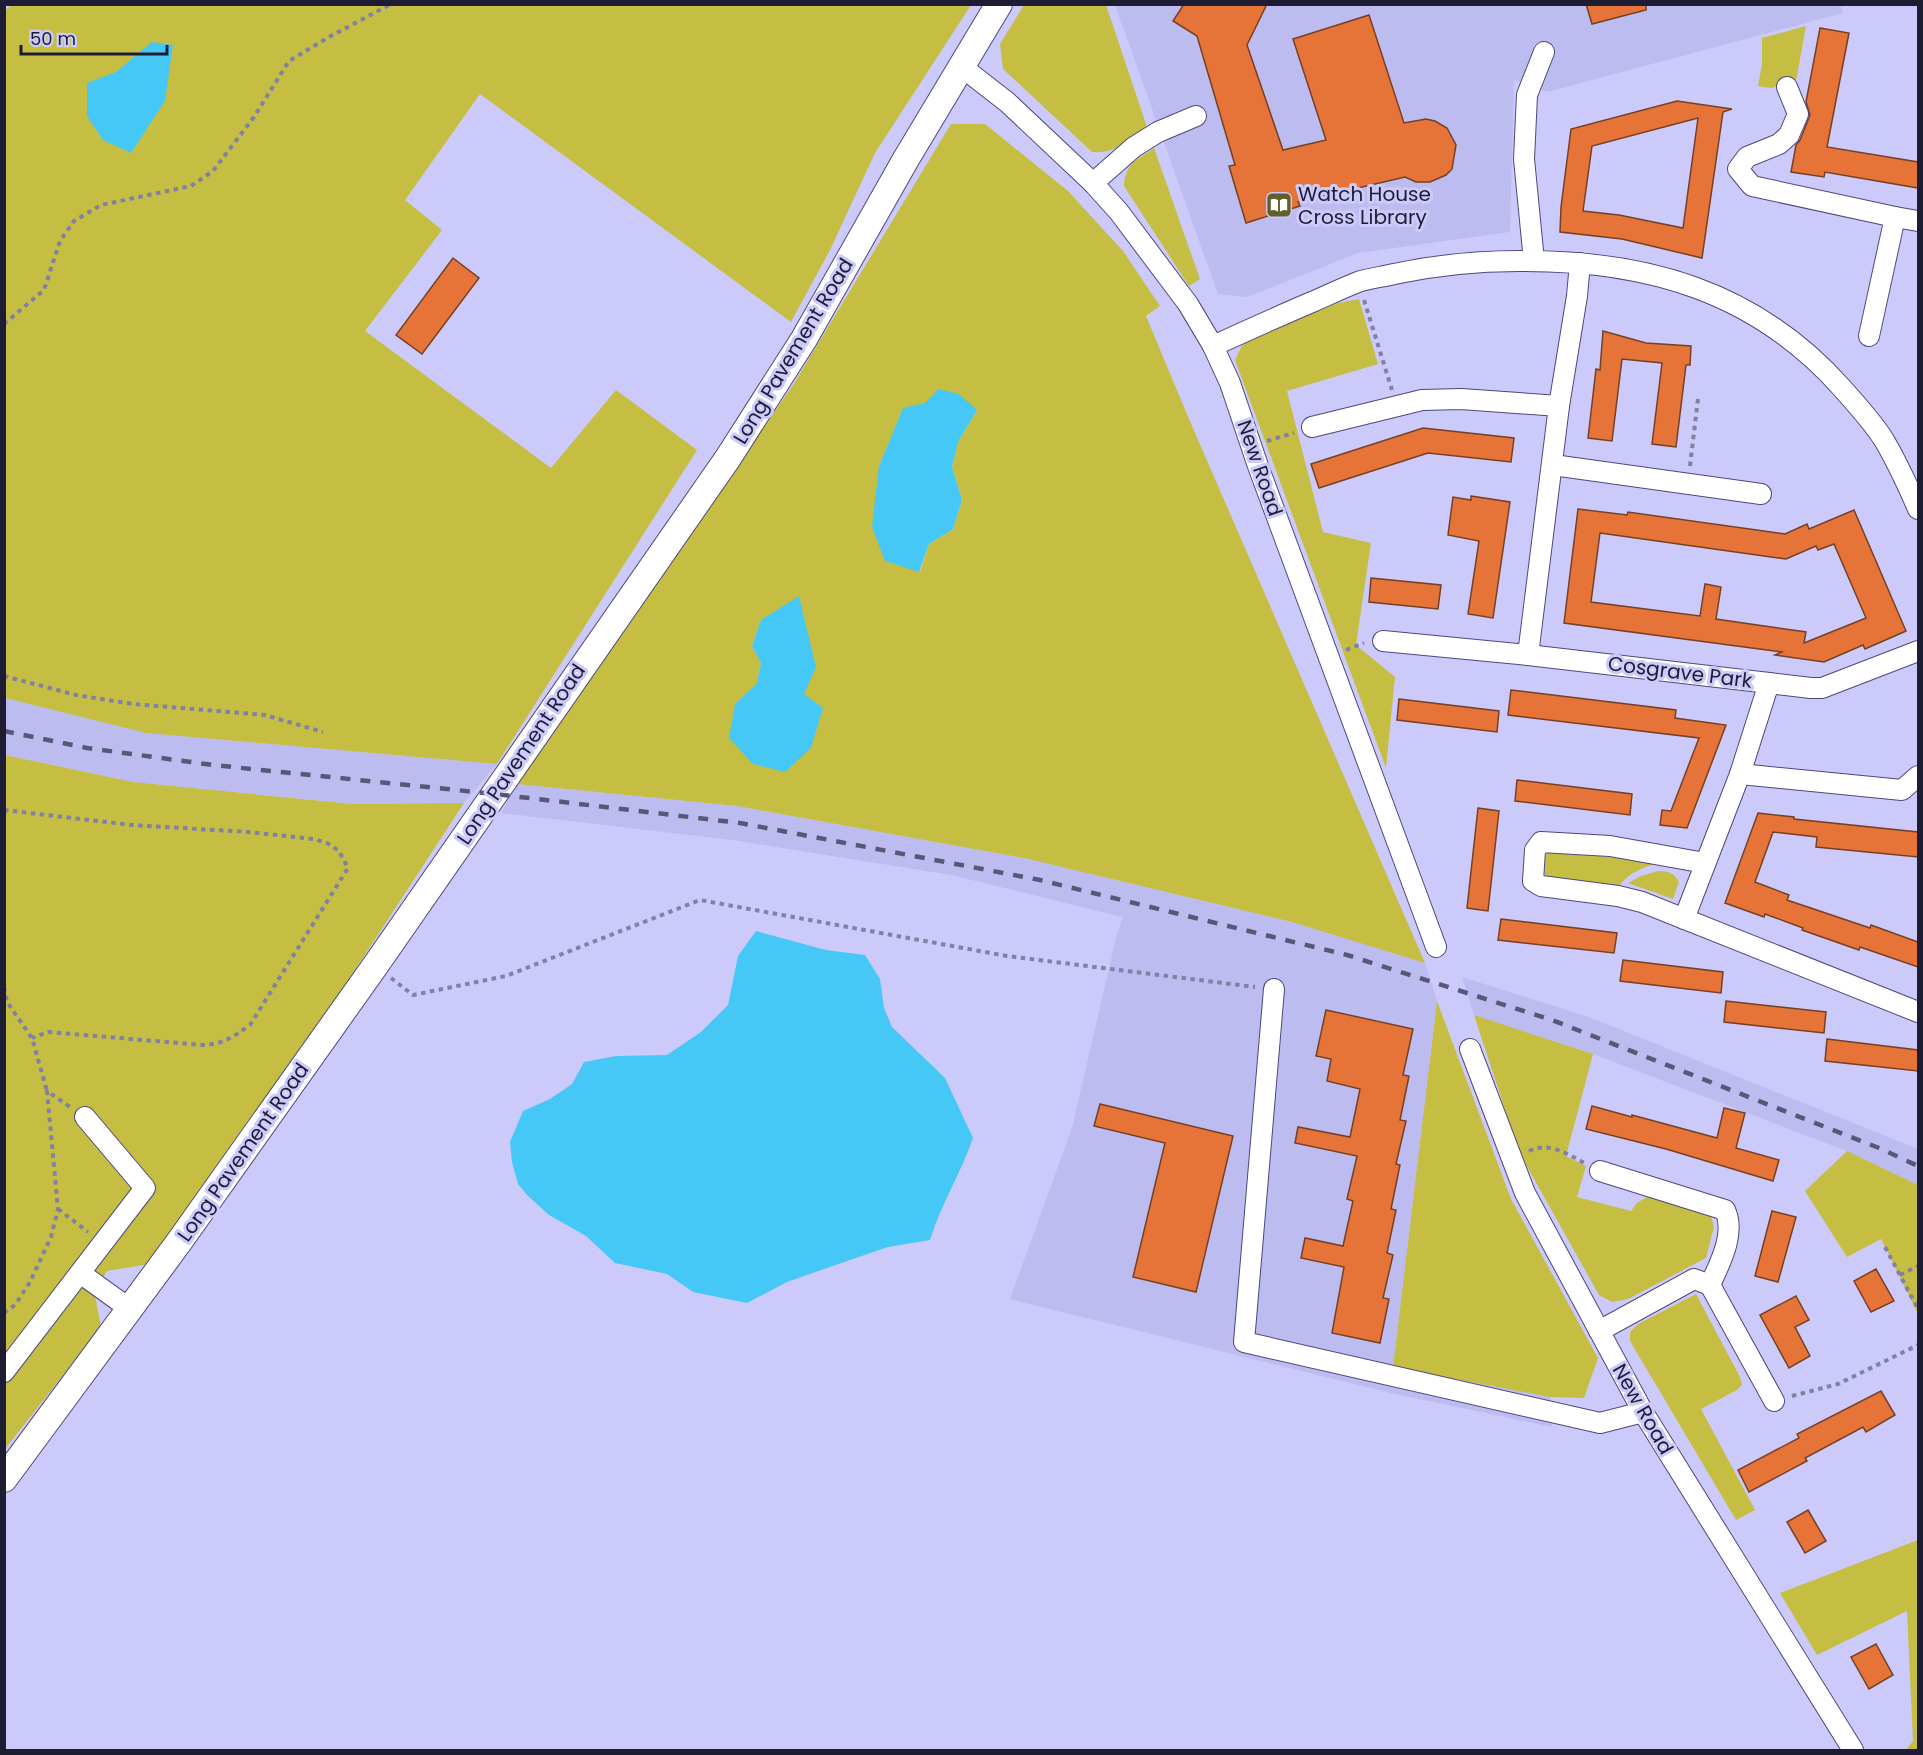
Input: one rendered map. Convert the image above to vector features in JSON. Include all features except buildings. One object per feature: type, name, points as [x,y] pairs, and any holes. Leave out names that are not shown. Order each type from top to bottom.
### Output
[{"type":"main road","name":"Long Pavement Road","points":[[4,1479],[130,1309],[375,966],[728,458],[804,339],[906,159],[999,4]]},
{"type":"street","points":[[1534,261],[1524,159],[1526,106],[1527,95],[1544,52]]},
{"type":"street","name":"New Road","points":[[962,67],[1007,102],[1093,183],[1119,212],[1188,304],[1213,346],[1235,396],[1436,947]]},
{"type":"street","points":[[1787,87],[1798,114],[1789,135],[1779,144],[1747,157],[1738,169],[1752,186],[1918,221]]},
{"type":"street","points":[[1093,183],[1134,147],[1158,132],[1196,116]]},
{"type":"street","points":[[1869,336],[1895,217]]},
{"type":"street","points":[[1213,346],[1359,282],[1433,266],[1483,261],[1580,263],[1662,276],[1709,293],[1755,314],[1795,342],[1821,364],[1883,439],[1918,509]]},
{"type":"street","points":[[1528,655],[1559,406],[1577,296],[1580,263]]},
{"type":"street","points":[[1312,427],[1422,400],[1440,398],[1559,406]]},
{"type":"street","points":[[1553,465],[1761,494]]},
{"type":"street","name":"Cosgrave Park","points":[[1383,640],[1769,683],[1740,774],[1684,919]]},
{"type":"street","points":[[1769,683],[1822,688],[1918,651]]},
{"type":"street","points":[[1740,774],[1902,790],[1918,776]]},
{"type":"street","points":[[1705,863],[1610,846],[1541,842],[1535,850],[1533,881],[1541,886],[1618,896],[1642,903],[1918,1012]]},
{"type":"street","points":[[1274,989],[1244,1342],[1600,1423],[1643,1412]]},
{"type":"street","name":"New Road","points":[[1470,1050],[1525,1193],[1643,1412],[1853,1750]]},
{"type":"street","points":[[4,1372],[145,1188],[85,1117]]},
{"type":"street","points":[[1599,1171],[1725,1210],[1730,1220],[1723,1257],[1710,1285]]},
{"type":"street","points":[[80,1273],[130,1309]]},
{"type":"street","points":[[1599,1331],[1694,1279],[1710,1285],[1774,1401]]},
{"type":"path","points":[[4,324],[44,290],[60,242],[74,221],[101,205],[191,186],[213,171],[254,117],[289,61],[391,4]]},
{"type":"path","points":[[1359,282],[1397,406]]},
{"type":"path","points":[[1688,485],[1698,399]]},
{"type":"path","points":[[1252,446],[1312,427]]},
{"type":"path","points":[[1329,656],[1369,641],[1383,640]]},
{"type":"path","points":[[4,676],[76,694],[133,704],[265,715],[323,732]]},
{"type":"path","points":[[4,810],[132,825],[248,832],[314,839],[339,851],[348,868],[250,1024],[231,1038],[218,1044],[203,1045],[48,1032],[32,1038]]},
{"type":"path","points":[[375,966],[413,995],[506,976],[700,900],[1008,956],[1274,989]]},
{"type":"path","points":[[4,987],[7,1002],[32,1038],[47,1091],[53,1135],[58,1209],[51,1237],[30,1282],[15,1305],[4,1313]]},
{"type":"path","points":[[47,1091],[85,1117]]},
{"type":"path","points":[[1511,1160],[1536,1147],[1559,1149],[1599,1171]]},
{"type":"path","points":[[58,1209],[103,1243]]},
{"type":"path","points":[[1885,1247],[1918,1309]]},
{"type":"path","points":[[1900,1275],[1918,1266]]},
{"type":"path","points":[[1774,1401],[1838,1384],[1918,1345]]},
{"type":"shaded area","points":[[13,4],[971,5],[875,153],[830,250],[791,322],[480,94],[405,200],[442,230],[365,331],[551,468],[616,390],[697,450],[497,764],[146,733],[5,698],[5,10]]},
{"type":"shaded area","points":[[1840,4],[1843,13],[1547,92],[1514,80],[1510,232],[1358,253],[1247,297],[1218,294],[1115,5]]},
{"type":"shaded area","points":[[1024,5],[1106,5],[1148,130],[1114,149],[1092,152],[1003,69],[1000,44]]},
{"type":"shaded area","points":[[1806,26],[1796,81],[1771,88],[1758,86],[1762,64],[1762,38]]},
{"type":"shaded area","points":[[152,42],[173,45],[165,101],[131,153],[103,140],[87,116],[87,83],[116,72]]},
{"type":"shaded area","points":[[951,124],[985,124],[1068,191],[1123,251],[1160,306],[1146,316],[1425,963],[1292,922],[1024,858],[737,806],[517,784],[793,385]],"holes":[[[925,403],[977,410],[958,442],[952,467],[962,500],[953,529],[929,544],[920,572],[879,466],[903,409]],[[777,611],[804,694],[735,704],[757,683],[761,663],[752,646],[761,620]]]},
{"type":"shaded area","points":[[1154,148],[1200,279],[1189,286],[1124,186],[1129,167]]},
{"type":"shaded area","points":[[1359,299],[1378,364],[1287,391],[1323,532],[1371,543],[1356,645],[1395,677],[1386,768],[1235,360],[1245,339],[1322,306]]},
{"type":"shaded area","points":[[938,389],[959,394],[977,410],[958,442],[952,467],[962,500],[953,529],[929,544],[919,572],[885,561],[872,527],[879,466],[903,408],[925,403]]},
{"type":"shaded area","points":[[799,596],[816,667],[804,694],[823,708],[811,748],[785,772],[753,764],[729,738],[735,704],[757,683],[761,663],[752,646],[761,620]]},
{"type":"shaded area","points":[[5,698],[146,733],[497,764],[464,803],[353,804],[133,782],[5,755]]},
{"type":"shaded area","points":[[5,755],[133,782],[352,804],[464,803],[321,1022],[149,1264],[107,1271],[94,1290],[101,1327],[5,1449]]},
{"type":"shaded area","points":[[517,784],[737,806],[1024,858],[1292,922],[1425,963],[1437,1001],[1393,1367],[1550,1397],[1552,1427],[1391,1393],[1010,1299],[1072,1128],[1117,934],[1123,917],[951,875],[732,840],[501,813]]},
{"type":"shaded area","points":[[1548,850],[1660,863],[1637,871],[1627,877],[1618,887],[1545,877],[1544,861]]},
{"type":"shaded area","points":[[1658,871],[1671,873],[1679,882],[1673,899],[1628,883],[1641,876]]},
{"type":"shaded area","points":[[756,931],[826,950],[865,955],[880,979],[884,1008],[892,1027],[945,1078],[973,1138],[930,1240],[888,1247],[850,1260],[787,1282],[747,1303],[693,1292],[667,1274],[615,1263],[586,1236],[549,1215],[528,1196],[518,1184],[510,1142],[523,1111],[550,1099],[572,1084],[584,1062],[616,1056],[667,1055],[701,1032],[728,1005],[738,956]]},
{"type":"shaded area","points":[[1462,977],[1589,1017],[1918,1149],[1918,1185],[1847,1151],[1593,1054],[1474,1015]]},
{"type":"shaded area","points":[[1437,1001],[1511,1199],[1598,1358],[1584,1398],[1550,1397],[1393,1367]]},
{"type":"shaded area","points":[[1474,1015],[1593,1054],[1566,1156],[1586,1166],[1577,1197],[1631,1211],[1637,1203],[1647,1197],[1711,1216],[1714,1227],[1706,1258],[1628,1299],[1612,1302],[1599,1295],[1519,1152]]},
{"type":"shaded area","points":[[1847,1151],[1918,1185],[1918,1314],[1881,1239],[1847,1257],[1805,1191]]},
{"type":"shaded area","points":[[1696,1294],[1740,1377],[1742,1385],[1701,1409],[1755,1510],[1736,1520],[1630,1341],[1630,1332],[1638,1324]]},
{"type":"shaded area","points":[[1918,1540],[1918,1750],[1906,1750],[1913,1741],[1907,1611],[1817,1655],[1780,1593]]},
{"type":"railway","points":[[4,731],[87,748],[213,765],[495,794],[740,823],[1040,880],[1347,955],[1552,1020],[1879,1148],[1918,1166]]},
{"type":"place","name":"Watch House Cross Library","points":[[1279,205]]}]
